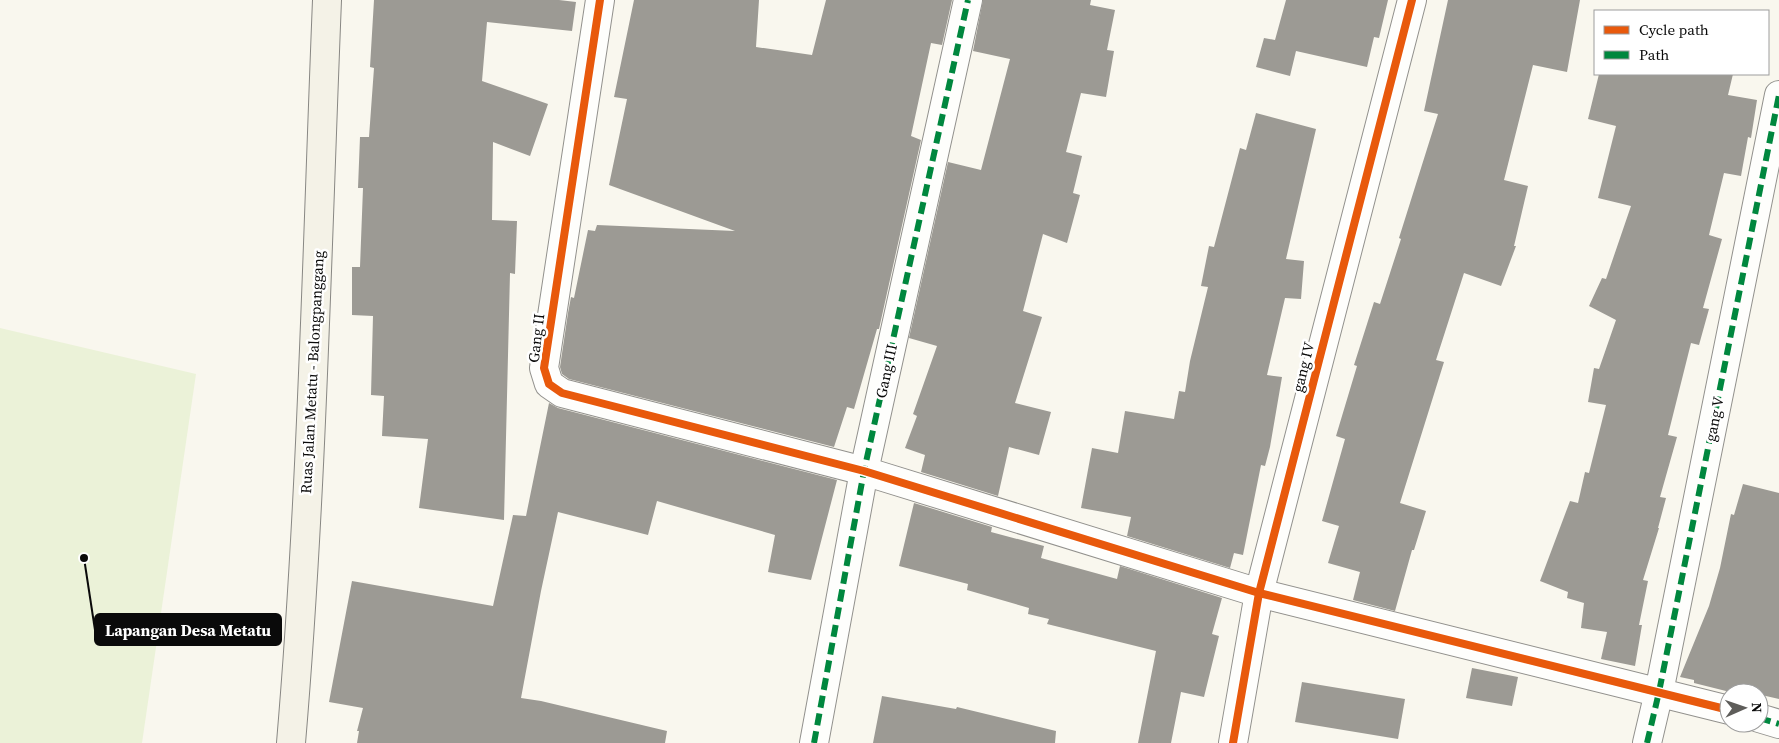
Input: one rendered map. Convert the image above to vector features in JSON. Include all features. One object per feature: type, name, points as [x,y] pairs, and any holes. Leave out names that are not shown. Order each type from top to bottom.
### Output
[{"type":"main road","name":"Ruas Jalan Metatu - Balongpanggang","points":[[291,743],[297,672],[309,442],[327,0]]},
{"type":"street","name":"Gang II","points":[[600,0],[544,368],[549,384],[562,393],[864,471],[1259,593],[1719,707]]},
{"type":"street","name":"Gang III","points":[[814,743],[864,471],[968,0]]},
{"type":"street","name":"gang IV","points":[[1233,743],[1259,593],[1412,0]]},
{"type":"street","name":"gang V","points":[[1647,743],[1659,692],[1779,95]]},
{"type":"green space","points":[[0,328],[196,374],[142,743],[0,743]]},
{"type":"building","points":[[374,0],[559,0],[576,2],[572,31],[487,22],[482,81],[548,104],[530,156],[493,142],[492,220],[517,221],[515,274],[510,273],[504,520],[419,508],[428,439],[382,436],[384,396],[371,395],[373,316],[352,315],[352,267],[360,267],[363,188],[358,188],[360,137],[369,137],[374,68],[370,67]]},
{"type":"building","points":[[634,0],[759,0],[756,47],[812,55],[826,0],[952,0],[942,45],[931,43],[911,136],[921,140],[879,329],[877,329],[854,409],[847,407],[834,447],[569,379],[562,374],[560,367],[568,313],[571,297],[574,298],[588,230],[595,231],[597,225],[735,231],[609,185],[627,99],[614,97]]},
{"type":"building","points":[[983,0],[1091,0],[1090,5],[1115,10],[1107,50],[1114,51],[1106,97],[1081,93],[1066,152],[1082,156],[1073,193],[1080,195],[1067,243],[1043,234],[1023,311],[1042,317],[1015,403],[1051,412],[1039,455],[1009,447],[998,496],[921,472],[925,455],[905,448],[917,416],[913,414],[937,346],[909,338],[948,162],[981,170],[1010,59],[973,51]]},
{"type":"building","points":[[1286,0],[1388,0],[1379,38],[1374,37],[1367,67],[1296,51],[1290,76],[1256,67],[1264,38],[1275,40]]},
{"type":"building","points":[[1448,0],[1580,0],[1567,72],[1533,65],[1504,180],[1528,186],[1514,246],[1516,246],[1501,286],[1464,273],[1436,360],[1444,362],[1400,503],[1426,511],[1414,550],[1412,550],[1395,611],[1353,600],[1360,572],[1328,563],[1339,526],[1322,521],[1345,439],[1336,436],[1357,366],[1354,365],[1374,302],[1380,304],[1438,114],[1424,111]]},
{"type":"building","points":[[1599,75],[1733,75],[1728,95],[1757,100],[1751,138],[1748,137],[1741,176],[1724,173],[1709,235],[1722,239],[1703,308],[1709,309],[1699,345],[1691,343],[1668,435],[1677,437],[1660,497],[1666,498],[1659,528],[1643,580],[1648,581],[1639,625],[1642,625],[1635,666],[1601,659],[1607,632],[1581,628],[1584,603],[1567,598],[1568,592],[1540,581],[1570,501],[1578,503],[1585,472],[1589,473],[1606,405],[1588,402],[1594,368],[1599,369],[1616,320],[1589,306],[1602,278],[1606,279],[1631,206],[1598,198],[1616,126],[1588,119]]},
{"type":"building","points":[[1256,113],[1316,129],[1286,259],[1304,261],[1301,299],[1285,298],[1267,375],[1282,377],[1270,447],[1265,466],[1261,465],[1243,555],[1234,553],[1230,568],[1127,536],[1131,517],[1081,508],[1092,448],[1118,453],[1125,411],[1174,419],[1179,391],[1185,392],[1190,361],[1208,287],[1201,286],[1209,246],[1214,247],[1240,148],[1246,150]]},
{"type":"building","points":[[549,403],[558,408],[837,480],[811,580],[768,572],[775,535],[657,501],[648,535],[558,512],[521,698],[667,731],[665,743],[357,743],[359,731],[357,731],[363,708],[329,702],[352,581],[493,606],[513,515],[526,516]]},
{"type":"building","points":[[1743,484],[1779,493],[1779,699],[1769,697],[1769,683],[1719,683],[1719,689],[1694,683],[1694,680],[1680,677],[1709,606],[1720,568],[1731,514],[1734,515]]},
{"type":"building","points":[[914,503],[992,527],[991,532],[1044,546],[1041,558],[1117,579],[1120,566],[1222,598],[1212,634],[1219,636],[1204,697],[1181,692],[1171,743],[1138,743],[1156,651],[1047,624],[1049,619],[1028,614],[1029,608],[967,590],[968,584],[899,566]]},
{"type":"building","points":[[1472,668],[1518,677],[1512,706],[1466,698]]},
{"type":"building","points":[[1302,682],[1405,699],[1398,739],[1295,722]]},
{"type":"building","points":[[882,696],[956,709],[957,707],[1056,731],[1055,743],[873,743]]},
{"type":"marked path","points":[[814,743],[864,471],[968,0]]},
{"type":"marked path","points":[[1647,743],[1659,692],[1779,95]]},
{"type":"marked path","points":[[1769,721],[1779,724]]},
{"type":"cycle path","points":[[600,0],[544,368],[549,384],[562,393],[864,471],[1259,593],[1719,708]]},
{"type":"cycle path","points":[[1233,743],[1259,593],[1412,0]]},
{"type":"place","name":"Lapangan Desa Metatu","points":[[84,558]]}]
